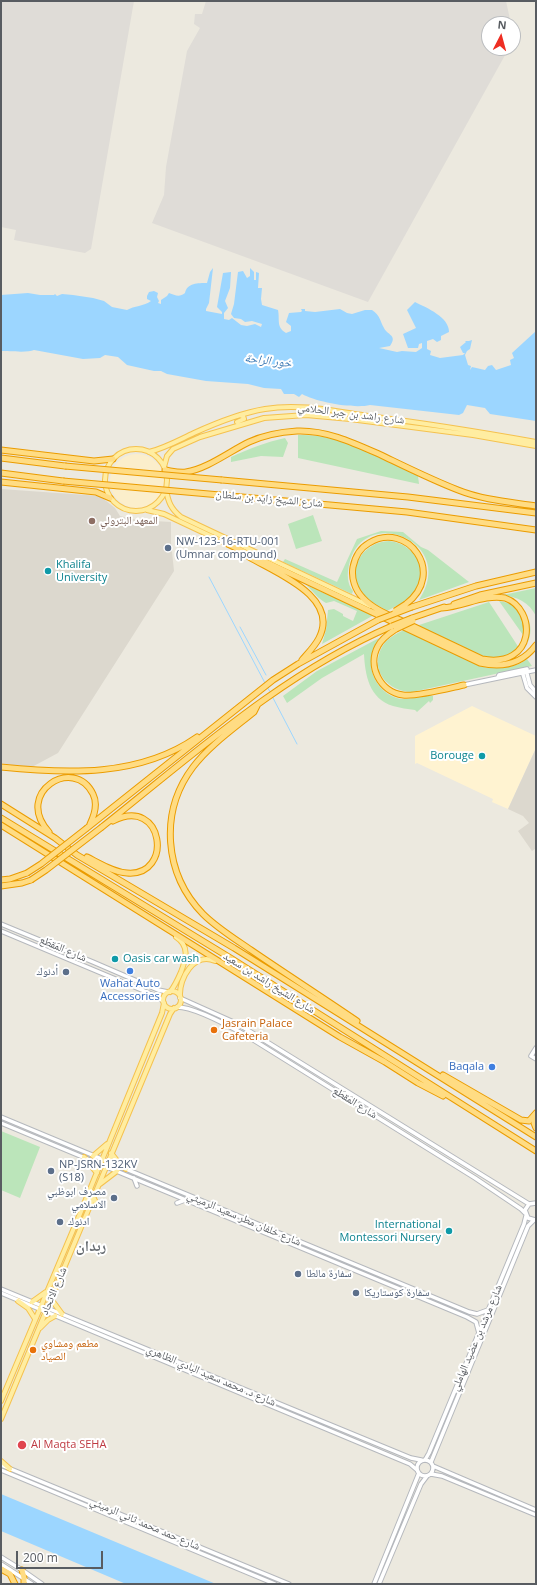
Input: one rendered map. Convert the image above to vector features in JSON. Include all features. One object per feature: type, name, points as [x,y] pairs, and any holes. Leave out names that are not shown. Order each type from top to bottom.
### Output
[{"type":"highway","points":[[165,468],[174,472],[187,472],[202,467],[265,436],[287,432],[309,431],[348,441],[438,482],[467,493],[536,506]]},
{"type":"highway","points":[[1,450],[94,461],[113,459]]},
{"type":"highway","name":"شارع الشيخ زايد بن سلطان","points":[[1,458],[65,466],[408,497],[536,513]]},
{"type":"highway","name":"شارع الشيخ زايد بن سلطان","points":[[1,473],[63,481],[407,512],[536,530]]},
{"type":"highway","points":[[1,482],[96,492],[110,498]]},
{"type":"highway","points":[[215,538],[480,663],[491,666],[511,664],[533,645]]},
{"type":"highway","points":[[215,538],[303,588],[316,601],[322,614],[322,630],[314,646],[298,664]]},
{"type":"highway","points":[[1,880],[10,879],[27,873],[41,864],[273,680],[298,664],[378,620],[406,604],[415,596],[421,586],[424,572],[421,558],[414,548],[403,541],[389,538],[376,539],[363,547],[356,558],[352,571],[358,593],[363,599],[383,612],[482,659],[503,660],[523,655]]},
{"type":"highway","points":[[378,620],[476,586],[536,572]]},
{"type":"highway","points":[[1,886],[31,880],[46,870],[225,729],[281,688],[312,667],[338,652],[429,612],[500,590],[536,583]]},
{"type":"highway","points":[[481,597],[504,598],[514,601],[527,609]]},
{"type":"highway","points":[[394,628],[382,640],[378,646],[374,658],[376,674],[384,686],[397,694],[412,696],[464,685]]},
{"type":"highway","points":[[1,768],[48,771],[87,770],[116,768],[141,763],[182,746],[240,706]]},
{"type":"highway","points":[[257,706],[254,712],[198,761],[180,789],[173,807],[170,827],[172,858],[177,873],[192,900],[209,919],[246,947],[344,1012],[402,1053]]},
{"type":"highway","points":[[55,838],[40,819],[38,805],[40,795],[46,787],[57,779],[67,778],[78,780],[83,782],[91,790],[95,800],[95,812],[87,828]]},
{"type":"highway","name":"شارع الشيخ راشد بن سعيد","points":[[1,804],[55,838],[77,855],[234,948],[536,1137]]},
{"type":"highway","points":[[77,855],[84,856],[122,872],[129,873],[143,870],[153,861],[158,849],[158,838],[154,828],[146,820],[136,816],[125,816],[102,826]]},
{"type":"highway","name":"شارع الشيخ راشد بن سعيد","points":[[1,818],[225,955],[536,1152]]},
{"type":"highway","points":[[1,825],[233,970],[418,1083],[458,1103]]},
{"type":"highway","points":[[410,1057],[464,1086],[521,1120],[529,1121],[536,1113]]},
{"type":"highway","points":[[536,1119],[534,1123],[536,1128]]},
{"type":"highway","points":[[1,1569],[10,1574],[15,1584]]},
{"type":"highway","points":[[22,1570],[24,1584]]},
{"type":"main road","name":"شارع راشد بن جبر الحلامي","points":[[149,452],[167,447],[193,433],[240,415],[274,408],[304,407],[436,425],[536,442]]},
{"type":"main road","points":[[217,432],[227,426],[242,421],[244,418],[240,415]]},
{"type":"main road","name":"شارع راشد بن جبر الحلامي","points":[[165,468],[167,456],[173,449],[217,432],[264,418],[306,415],[453,432],[536,446]]},
{"type":"main road","points":[[166,489],[159,502],[146,510],[138,512],[117,506],[107,492],[104,478],[113,459],[123,452],[131,449],[140,449],[149,452],[155,456],[165,468],[167,478],[166,489],[170,505],[174,512],[181,517],[383,612]]},
{"type":"main road","points":[[146,510],[164,514],[215,538]]},
{"type":"main road","points":[[162,926],[181,940],[186,951],[183,966],[176,983],[164,996],[164,1002],[167,1007],[176,1008],[180,1003],[180,987],[188,969],[198,960],[212,960],[233,970]]},
{"type":"main road","points":[[169,992],[176,992],[180,997]]},
{"type":"main road","name":"شارع الاتحاد","points":[[1,1401],[102,1162],[162,1013],[164,1002]]},
{"type":"main road","name":"شارع الاتحاد","points":[[1,1419],[168,1016],[176,1008]]},
{"type":"main road","points":[[93,1156],[110,1140]]},
{"type":"main road","points":[[111,1153],[126,1169]]},
{"type":"main road","points":[[84,1157],[97,1174]]},
{"type":"main road","points":[[98,1185],[117,1171]]},
{"type":"main road","points":[[93,1197],[98,1206]]},
{"type":"main road","points":[[32,1302],[39,1298],[47,1290]]},
{"type":"main road","points":[[51,1299],[62,1314]]},
{"type":"main road","points":[[18,1301],[28,1308],[35,1319]]},
{"type":"main road","points":[[36,1333],[46,1322],[55,1316]]},
{"type":"main road","points":[[30,1348],[34,1352]]},
{"type":"main road","points":[[1,1461],[10,1469]]},
{"type":"street","points":[[464,685],[505,674],[535,669]]},
{"type":"street","points":[[524,671],[530,685],[536,692]]},
{"type":"street","points":[[524,671],[527,688],[536,697]]},
{"type":"street","name":"شارع المَقطَع","points":[[1,924],[158,990],[169,992]]},
{"type":"street","name":"شارع المَقطَع","points":[[1,931],[156,996],[164,1002]]},
{"type":"street","name":"شارع المَقطَع","points":[[180,997],[238,1024],[529,1204]]},
{"type":"street","name":"شارع المَقطَع","points":[[176,1008],[190,1009],[236,1030],[481,1182],[521,1209],[529,1219],[535,1220]]},
{"type":"street","points":[[536,1048],[531,1056],[536,1059]]},
{"type":"street","points":[[355,1103],[357,1101],[368,1104]]},
{"type":"street","name":"شارع خلفان مطر سعيد الرميثي","points":[[1,1117],[93,1156],[102,1162]]},
{"type":"street","name":"شارع خلفان مطر سعيد الرميثي","points":[[1,1123],[84,1157],[126,1169],[469,1312],[477,1314],[488,1310]]},
{"type":"street","points":[[32,1136],[32,1132],[34,1131]]},
{"type":"street","points":[[413,1139],[446,1158],[446,1154]]},
{"type":"street","name":"شارع خلفان مطر سعيد الرميثي","points":[[107,1164],[117,1171],[184,1200],[467,1317],[476,1322],[479,1333]]},
{"type":"street","points":[[134,1178],[136,1186]]},
{"type":"street","points":[[177,1203],[184,1200]]},
{"type":"street","points":[[529,1204],[536,1203]]},
{"type":"street","name":"شارع مرشد بن عضيد الهاملي","points":[[418,1472],[417,1465],[429,1453],[524,1224],[526,1207],[529,1204]]},
{"type":"street","name":"شارع مرشد بن عضيد الهاملي","points":[[429,1475],[432,1464],[528,1226],[535,1220]]},
{"type":"street","points":[[256,1229],[258,1224]]},
{"type":"street","points":[[332,1260],[334,1256]]},
{"type":"street","name":"شارع د. محمد سعيد البادي الظاهري","points":[[1,1288],[32,1302],[55,1316],[410,1464],[418,1472],[429,1475]]},
{"type":"street","name":"شارع د. محمد سعيد البادي الظاهري","points":[[1,1294],[18,1301],[40,1307]]},
{"type":"street","name":"شارع د. محمد سعيد البادي الظاهري","points":[[46,1310],[62,1314],[153,1351],[353,1435],[411,1458],[423,1460],[432,1464]]},
{"type":"street","points":[[467,1317],[469,1312]]},
{"type":"street","points":[[151,1356],[153,1351]]},
{"type":"street","points":[[352,1440],[353,1435]]},
{"type":"street","points":[[432,1464],[536,1510]]},
{"type":"street","name":"شارع حمد محمد ثاني الرميثي","points":[[1,1465],[289,1584]]},
{"type":"street","name":"شارع حمد محمد ثاني الرميثي","points":[[1,1470],[275,1584]]},
{"type":"street","points":[[374,1584],[418,1472]]},
{"type":"street","points":[[380,1584],[421,1484],[429,1475],[438,1474],[536,1515]]},
{"type":"street","points":[[489,1496],[492,1494],[491,1491]]},
{"type":"street","points":[[118,1518],[120,1514]]},
{"type":"street","points":[[1,1557],[42,1584]]},
{"type":"street","points":[[226,1564],[228,1559]]},
{"type":"street","points":[[1,1564],[32,1584]]},
{"type":"shaded area","points":[[1,1],[134,1],[91,249],[85,253],[14,240],[16,230],[1,227]]},
{"type":"shaded area","points":[[206,1],[506,1],[509,16],[481,16],[481,56],[505,56],[368,302],[152,223],[164,195],[166,167],[187,51],[200,28],[194,24],[195,14],[202,14]]},
{"type":"shaded area","points":[[1,489],[100,496],[115,508],[120,516],[137,520],[171,522],[171,542],[174,571],[58,753],[30,768],[1,763]]},
{"type":"shaded area","points":[[472,706],[536,736],[536,748],[508,809],[492,802],[493,799],[417,763],[415,764],[415,736]]},
{"type":"shaded area","points":[[536,748],[536,850],[535,849],[532,851],[518,831],[529,823],[523,816],[508,809]]},
{"type":"green space","points":[[298,435],[314,435],[330,438],[360,448],[418,476],[419,484],[298,458]]},
{"type":"green space","points":[[285,438],[288,443],[283,457],[261,456],[231,462],[231,457],[258,446]]},
{"type":"green space","points":[[313,515],[322,541],[296,549],[288,524]]},
{"type":"green space","points":[[381,531],[403,532],[469,582],[419,600],[428,579],[427,561],[418,547],[404,537],[387,533],[371,536],[357,546],[349,565],[348,572],[348,579],[353,591],[352,594],[283,562],[285,559],[337,582],[357,539]]},
{"type":"green space","points":[[389,541],[399,543],[407,547],[413,553],[418,560],[421,577],[418,586],[410,597],[401,604],[387,611],[364,595],[357,583],[355,574],[359,558],[371,546]]},
{"type":"green space","points":[[306,585],[374,615],[322,644],[326,630],[328,610],[334,609],[353,621],[357,611],[334,601],[326,603]]},
{"type":"green space","points":[[536,588],[536,616],[530,607],[522,601],[503,595]]},
{"type":"green space","points":[[499,601],[520,609],[525,614],[529,620],[530,627],[528,642]]},
{"type":"green space","points":[[489,602],[521,651],[517,654],[504,658],[484,656],[460,647],[416,626]]},
{"type":"green space","points":[[404,630],[480,666],[488,668],[509,667],[519,664],[527,659],[532,666],[412,692],[403,691],[395,688],[383,678],[379,671],[378,664],[382,647],[386,641]]},
{"type":"green space","points":[[379,638],[372,652],[371,668],[379,686],[395,698],[410,699],[426,695],[433,696],[433,700],[430,703],[429,701],[417,712],[415,710],[396,707],[385,703],[378,698],[367,677],[364,654],[322,678],[287,703],[283,696],[317,671]]},
{"type":"green space","points":[[1,1131],[40,1147],[20,1198],[1,1190]]},
{"type":"sand","points":[[132,454],[142,454],[152,458],[160,466],[164,476],[164,486],[160,496],[152,504],[142,508],[132,508],[122,504],[114,496],[110,486],[110,476],[114,466],[122,458]]},
{"type":"water","name":"خور الراحة","points":[[213,268],[209,303],[206,311],[222,314],[217,307],[223,273],[231,272],[230,288],[225,301],[228,308],[224,313],[224,319],[229,320],[232,318],[241,325],[247,326],[255,324],[261,327],[262,324],[252,321],[245,322],[241,319],[234,318],[231,314],[234,304],[238,272],[243,271],[247,278],[250,276],[250,268],[254,272],[254,280],[256,280],[256,272],[259,273],[258,288],[262,288],[262,305],[278,310],[280,326],[286,333],[291,331],[291,326],[286,322],[289,313],[301,312],[301,309],[315,312],[340,309],[352,314],[365,310],[372,310],[378,316],[385,330],[393,340],[390,346],[379,348],[397,352],[416,352],[422,348],[422,343],[419,344],[418,348],[408,348],[403,334],[416,328],[407,310],[415,302],[441,317],[448,327],[449,332],[441,336],[441,340],[437,342],[433,339],[427,341],[427,349],[431,351],[430,355],[440,358],[463,355],[465,353],[463,353],[460,347],[466,342],[465,341],[472,340],[470,349],[465,355],[468,365],[471,366],[470,370],[472,367],[485,370],[488,366],[492,365],[496,370],[511,365],[510,360],[514,358],[512,353],[536,331],[536,421],[490,414],[485,408],[467,405],[463,413],[459,415],[370,405],[355,406],[335,404],[316,400],[302,394],[299,397],[294,394],[284,394],[281,389],[264,388],[248,384],[206,381],[167,374],[161,371],[154,371],[127,365],[118,357],[105,355],[100,358],[83,359],[34,350],[23,352],[1,351],[1,295],[28,293],[40,295],[55,294],[57,296],[62,294],[73,295],[104,301],[112,307],[127,310],[151,301],[147,299],[149,292],[154,291],[158,293],[158,303],[161,304],[161,300],[169,293],[177,296],[181,295],[185,293],[190,285],[207,283],[210,272]]},
{"type":"water","points":[[1,1494],[216,1584],[126,1584],[1,1531]]},
{"type":"waterway","points":[[209,577],[265,683]]},
{"type":"waterway","points":[[240,627],[266,675]]},
{"type":"waterway","points":[[267,687],[271,693]]},
{"type":"waterway","points":[[272,696],[297,744]]},
{"type":"place","name":"المعهد البترولي","points":[[92,521]]},
{"type":"place","name":"NW-123-16-RTU-001 (Umnar compound)","points":[[168,548]]},
{"type":"place","name":"Khalifa University","points":[[48,571]]},
{"type":"place","name":"Borouge","points":[[482,756]]},
{"type":"place","name":"Oasis car wash","points":[[115,959]]},
{"type":"place","name":"Wahat Auto Accessories","points":[[130,971]]},
{"type":"place","name":"أدنوك","points":[[66,972]]},
{"type":"place","name":"Jasrain Palace Cafeteria","points":[[214,1030]]},
{"type":"place","name":"Baqala","points":[[492,1067]]},
{"type":"place","name":"NP-JSRN-132KV (S18)","points":[[51,1171]]},
{"type":"place","name":"مصرف ابوظبي الاسلامي","points":[[114,1198]]},
{"type":"place","name":"ادنوك","points":[[60,1222]]},
{"type":"place","name":"International Montessori Nursery","points":[[449,1231]]},
{"type":"place","name":"سفارة مالطا","points":[[298,1274]]},
{"type":"place","name":"سفارة كوستاريكا","points":[[356,1293]]},
{"type":"place","name":"مطعم ومشاوي الصياد","points":[[33,1350]]},
{"type":"place","name":"Al Maqta SEHA","points":[[22,1445]]},
{"type":"district","name":"ربدان","points":[[91,1247]]}]
